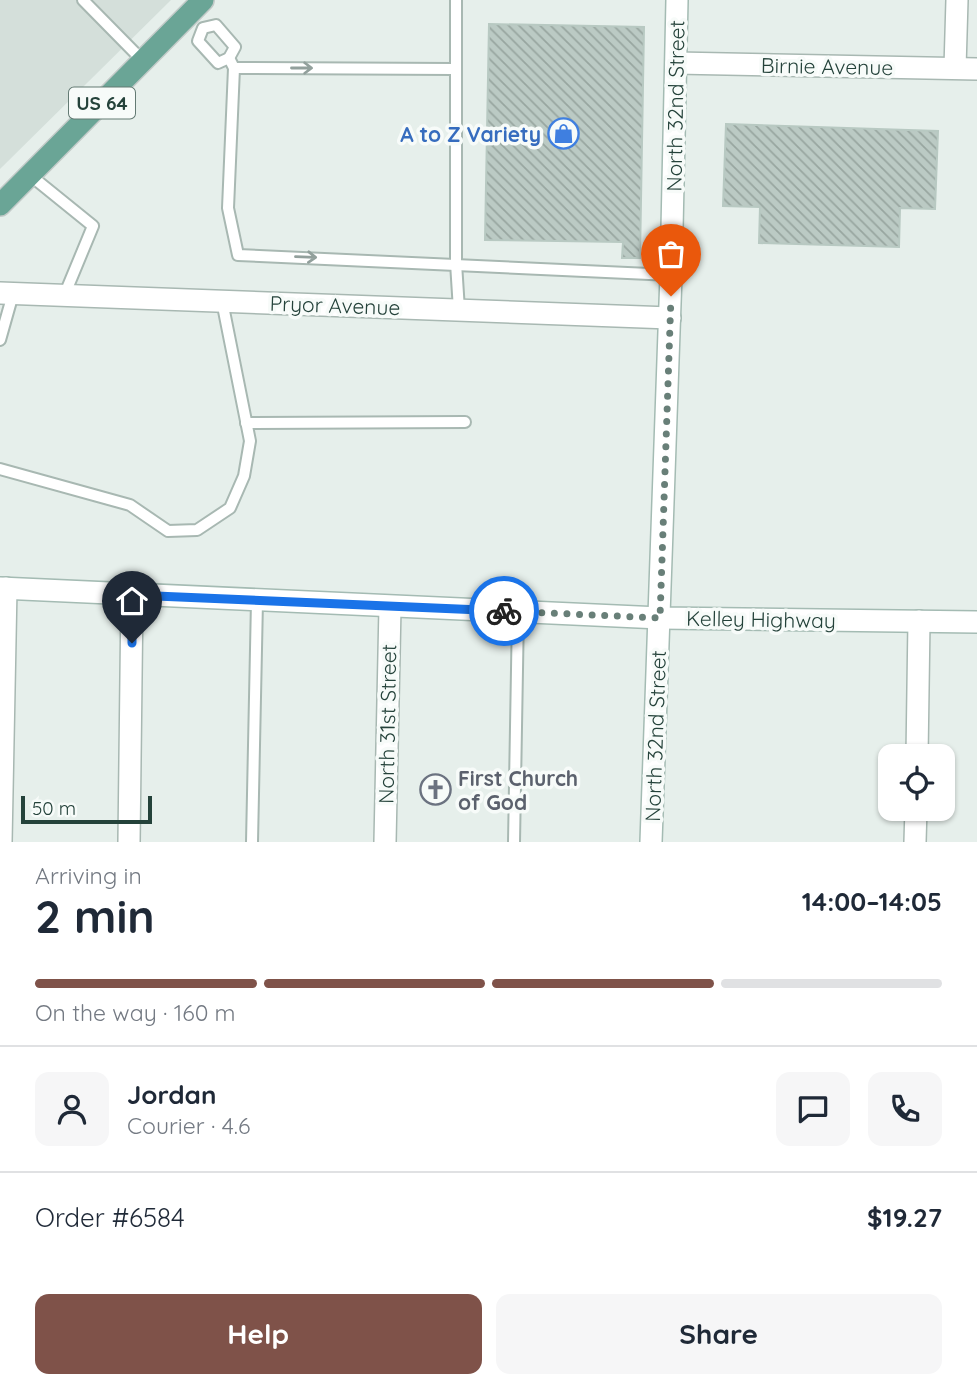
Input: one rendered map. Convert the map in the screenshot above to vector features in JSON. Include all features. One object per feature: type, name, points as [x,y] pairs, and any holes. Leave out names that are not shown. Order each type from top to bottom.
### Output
[{"type":"main road","name":"US 64","points":[[0,205],[143,61],[199,13]]},
{"type":"street","name":"North 32nd Street","points":[[651,842],[670,318],[677,0]]},
{"type":"street","points":[[955,68],[957,0]]},
{"type":"street","name":"Birnie Avenue","points":[[676,63],[977,69]]},
{"type":"street","name":"Pryor Avenue","points":[[6,294],[670,318]]},
{"type":"street","points":[[1,842],[3,588]]},
{"type":"street","name":"Kelley Highway","points":[[3,588],[660,618],[977,622]]},
{"type":"street","points":[[129,842],[132,595]]},
{"type":"street","name":"North 31st Street","points":[[385,842],[390,607]]},
{"type":"street","points":[[917,744],[919,621]]},
{"type":"street","points":[[915,842],[916,821]]},
{"type":"lane","points":[[83,0],[143,61]]},
{"type":"lane","points":[[456,0],[454,69],[459,310]]},
{"type":"lane","points":[[199,13],[198,41],[218,63],[454,69]]},
{"type":"lane","points":[[199,13],[216,25],[235,47],[232,63],[229,208],[237,255],[671,275]]},
{"type":"lane","points":[[30,176],[93,226],[64,296]]},
{"type":"lane","points":[[0,340],[6,294]]},
{"type":"lane","points":[[0,469],[130,505],[168,531],[197,530],[230,508],[244,476],[250,441],[222,301]]},
{"type":"lane","points":[[246,423],[466,422]]},
{"type":"lane","points":[[252,842],[257,601]]},
{"type":"lane","points":[[514,842],[519,612]]},
{"type":"shaded area","points":[[0,0],[171,0],[0,169]]},
{"type":"building","name":"A to Z Variety","points":[[489,24],[644,27],[640,258],[622,258],[623,242],[485,240]]},
{"type":"building","points":[[726,124],[938,131],[935,209],[900,208],[899,247],[759,243],[760,207],[723,206]]},
{"type":"way so far","points":[[504,611],[660,618],[671,296]]},
{"type":"place","name":"A to Z Variety","points":[[564,134]]},
{"type":"place","name":"First Church of God","points":[[435,790]]},
{"type":"route","points":[[132,643],[132,595],[504,611]]}]
